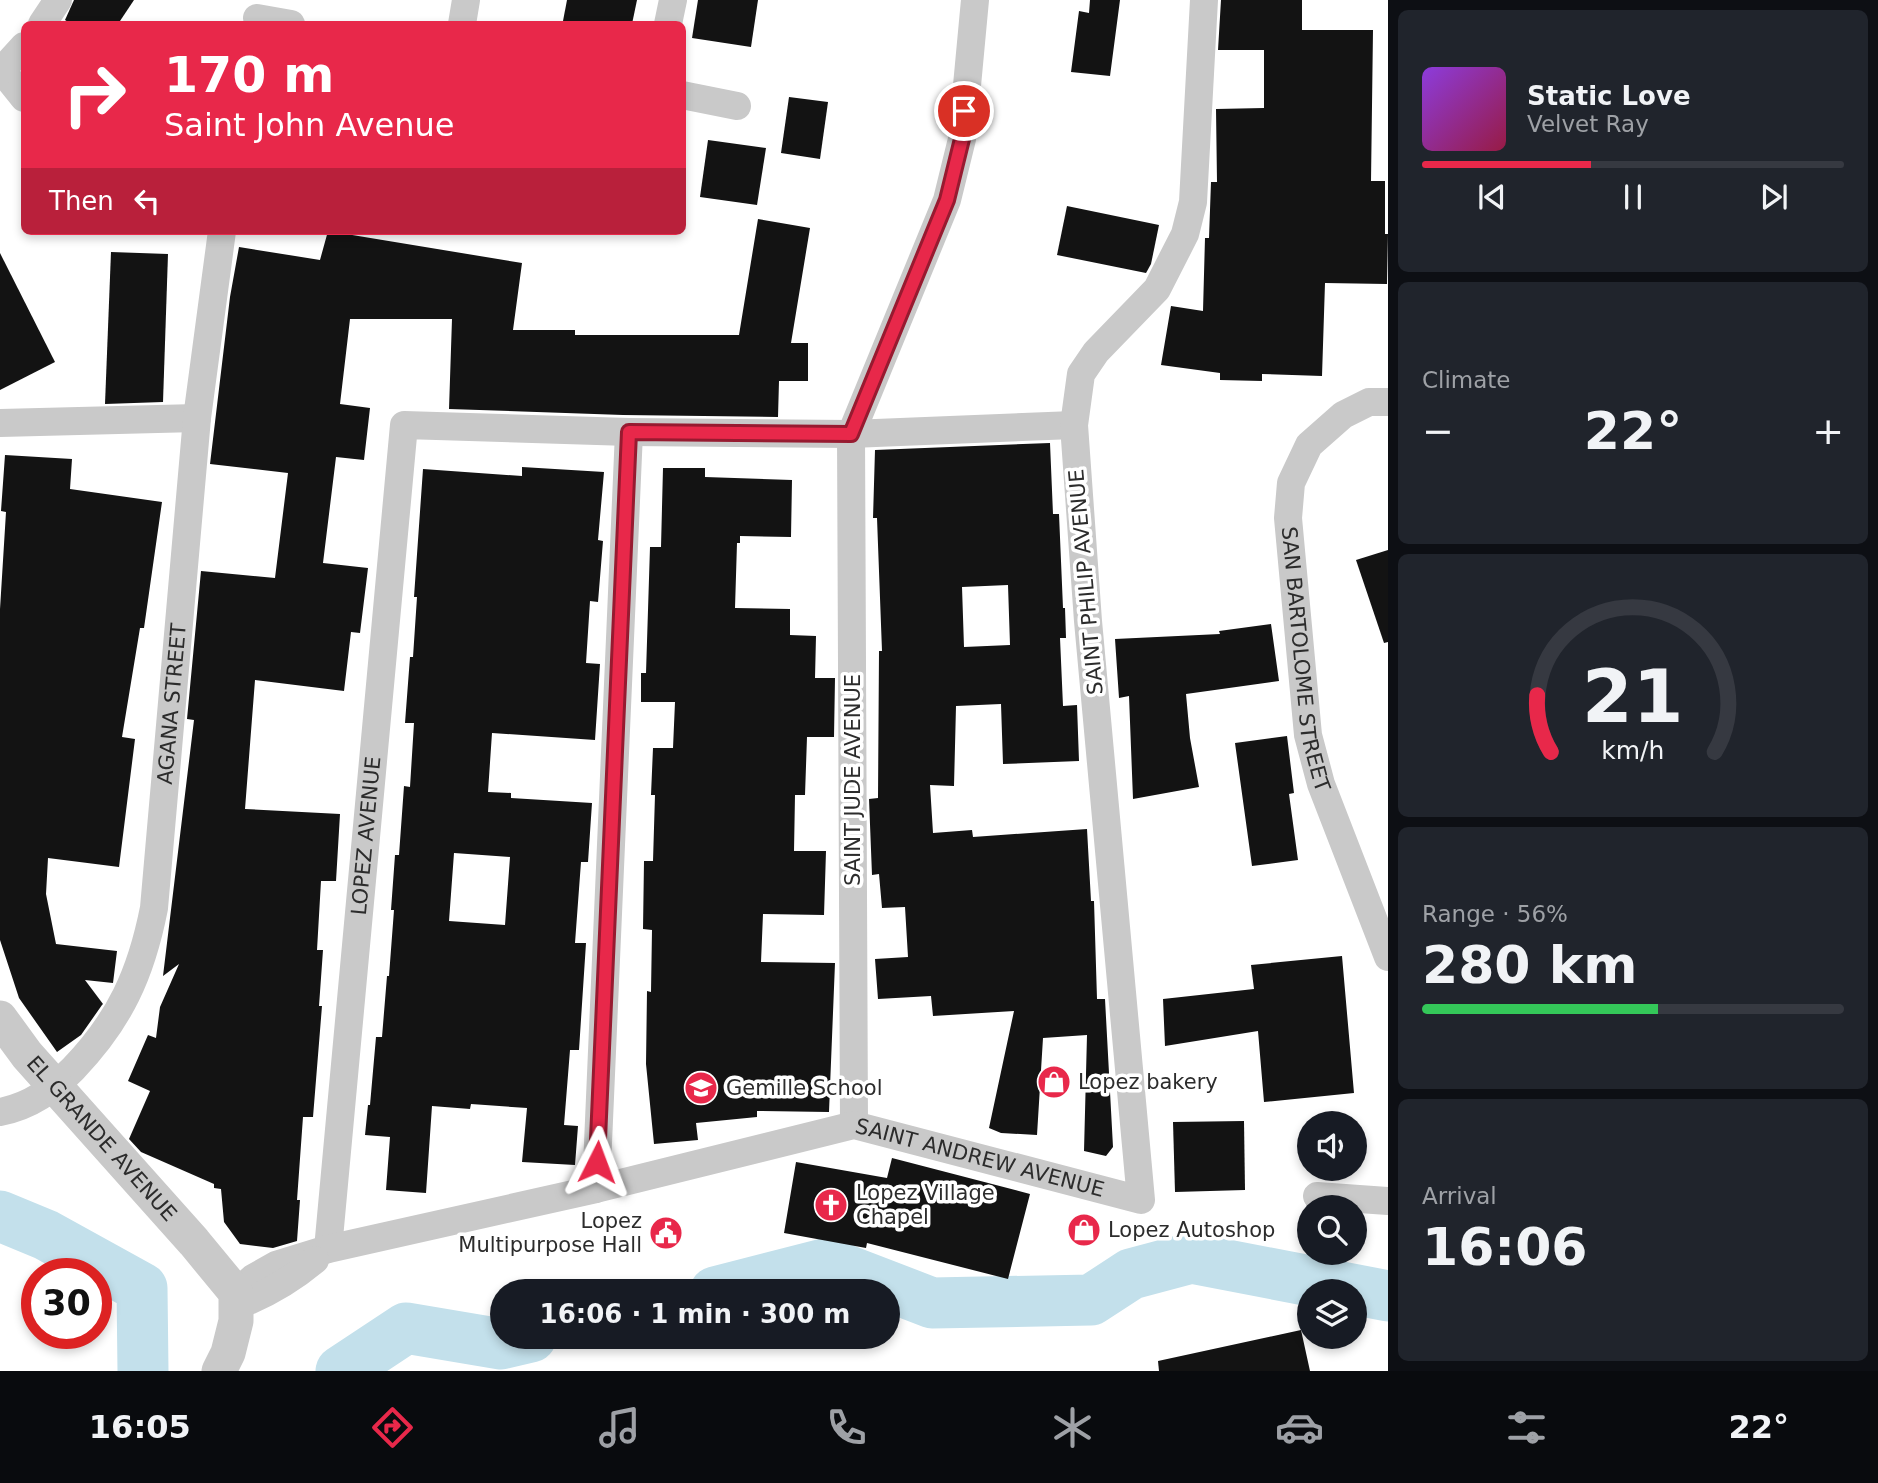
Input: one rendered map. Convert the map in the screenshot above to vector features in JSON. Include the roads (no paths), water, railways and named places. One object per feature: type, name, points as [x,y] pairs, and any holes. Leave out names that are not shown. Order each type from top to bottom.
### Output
[{"type":"street","points":[[44,21],[58,0]]},
{"type":"street","points":[[462,21],[466,0]]},
{"type":"street","points":[[669,21],[673,0]]},
{"type":"street","points":[[851,434],[947,200],[962,139],[975,0]]},
{"type":"street","name":"SAINT PHILIP AVENUE","points":[[1142,1200],[1088,621],[1074,425],[1081,374],[1096,352],[1157,289],[1185,234],[1193,202],[1204,0]]},
{"type":"street","points":[[258,14],[281,21]]},
{"type":"street","points":[[21,49],[1,69],[21,93]]},
{"type":"street","points":[[686,96],[737,106]]},
{"type":"street","name":"AGANA STREET","points":[[0,1112],[30,1102],[55,1086],[93,1049],[110,1026],[130,989],[147,944],[154,908],[197,418],[221,235]]},
{"type":"street","name":"SAN BARTOLOME STREET","points":[[1388,402],[1368,402],[1343,415],[1309,445],[1291,483],[1288,518],[1308,734],[1321,784],[1388,957]]},
{"type":"street","points":[[0,422],[197,418]]},
{"type":"street","name":"LOPEZ AVENUE","points":[[328,1249],[404,425],[629,432]]},
{"type":"street","points":[[596,1189],[629,432],[851,434],[1074,425]]},
{"type":"street","name":"SAINT JUDE AVENUE","points":[[851,434],[854,1125]]},
{"type":"street","name":"EL GRANDE AVENUE","points":[[0,1018],[27,1055],[205,1254],[236,1299]]},
{"type":"street","name":"SAINT ANDREW AVENUE","points":[[236,1299],[261,1297],[286,1283],[328,1249],[596,1189],[854,1125],[1142,1200]]},
{"type":"street","points":[[1367,1200],[1388,1201]]},
{"type":"street","points":[[219,1371],[228,1353],[236,1321],[236,1299]]},
{"type":"waterway","points":[[0,1216],[46,1235],[142,1288],[143,1371]]},
{"type":"waterway","points":[[900,1291],[932,1303],[1091,1300],[1131,1274],[1191,1258],[1388,1296]]},
{"type":"waterway","points":[[766,1279],[828,1263],[870,1279]]},
{"type":"waterway","points":[[341,1371],[406,1328],[490,1342]]},
{"type":"place","name":"Lopez bakery","points":[[1054,1082]]},
{"type":"place","name":"Gemille School","points":[[701,1088]]},
{"type":"place","name":"Lopez Village Chapel","points":[[831,1205]]},
{"type":"place","name":"Lopez Autoshop","points":[[1084,1230]]},
{"type":"place","name":"Lopez Multipurpose Hall","points":[[666,1233]]}]
